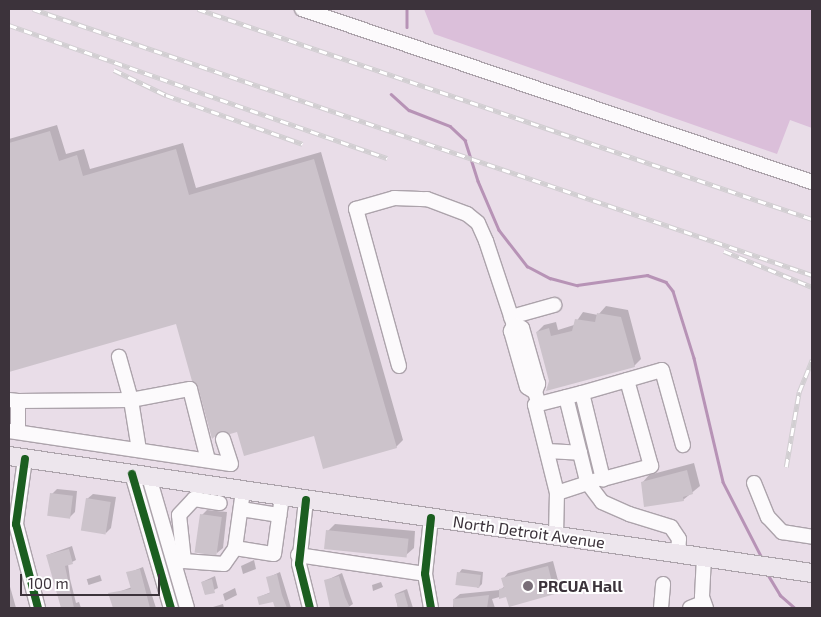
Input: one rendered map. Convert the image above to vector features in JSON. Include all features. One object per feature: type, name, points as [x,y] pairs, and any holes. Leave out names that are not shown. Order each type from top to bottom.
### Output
[{"type":"main road","name":"North Detroit Avenue","points":[[17,458],[141,476],[212,497],[244,490],[812,574]]},
{"type":"street","points":[[302,9],[812,182]]},
{"type":"street","points":[[399,366],[356,209],[394,198],[427,200],[467,214],[478,222],[513,321],[522,328],[538,384],[535,405],[557,493],[556,536]]},
{"type":"street","points":[[513,321],[554,305]]},
{"type":"street","points":[[118,357],[131,400],[139,450]]},
{"type":"street","points":[[537,398],[582,393],[662,370],[683,444]]},
{"type":"street","points":[[557,493],[587,482],[651,466],[627,380]]},
{"type":"street","points":[[208,460],[190,388],[131,400],[13,401],[13,432],[231,464],[223,439]]},
{"type":"street","points":[[582,393],[603,479]]},
{"type":"street","points":[[566,396],[587,482],[602,502],[629,514],[671,527],[678,533],[678,554]]},
{"type":"street","points":[[547,451],[580,453]]},
{"type":"street","points":[[17,458],[16,524],[38,608]]},
{"type":"street","points":[[141,476],[179,562]]},
{"type":"street","points":[[141,476],[171,608]]},
{"type":"street","points":[[754,483],[768,516],[782,532],[812,537]]},
{"type":"street","points":[[179,562],[224,564],[235,548],[244,490]]},
{"type":"street","points":[[235,548],[274,554],[282,496]]},
{"type":"street","points":[[162,521],[179,515],[194,499],[212,497]]},
{"type":"street","points":[[306,500],[298,555],[310,608]]},
{"type":"street","points":[[241,509],[280,515]]},
{"type":"street","points":[[179,515],[179,562],[187,608]]},
{"type":"street","points":[[431,518],[425,574],[431,608]]},
{"type":"street","points":[[277,531],[300,535]]},
{"type":"street","points":[[298,555],[425,574]]},
{"type":"street","points":[[698,605],[704,557]]},
{"type":"street","points":[[661,608],[663,584]]},
{"type":"shaded area","points":[[424,9],[812,9],[812,128],[790,120],[777,154],[434,34]]},
{"type":"building","points":[[50,131],[59,161],[77,155],[83,176],[176,149],[189,195],[314,159],[397,448],[323,469],[314,436],[244,456],[237,432],[230,434],[221,431],[212,439],[198,387],[192,381],[176,324],[9,372],[9,143]]},
{"type":"building","points":[[597,313],[621,317],[635,367],[546,391],[549,381],[536,332],[549,328],[551,336],[572,331],[575,319],[595,322]]},
{"type":"building","points":[[687,470],[693,494],[683,497],[684,501],[644,507],[641,482]]},
{"type":"building","points":[[50,493],[73,496],[70,519],[47,516]]},
{"type":"building","points":[[86,498],[111,502],[106,535],[81,531]]},
{"type":"building","points":[[200,514],[222,517],[216,556],[195,553]]},
{"type":"building","points":[[326,530],[409,539],[407,558],[324,549]]},
{"type":"building","points":[[69,549],[73,564],[65,566],[74,608],[61,608],[46,555]]},
{"type":"building","name":"PRCUA Hall","points":[[548,566],[555,594],[509,607],[506,597],[499,599],[499,589],[504,588],[501,578]]},
{"type":"building","points":[[140,569],[150,608],[113,608],[108,593],[131,589],[126,572]]},
{"type":"building","points":[[457,572],[481,575],[479,588],[455,585]]},
{"type":"building","points":[[277,574],[287,608],[275,608],[273,602],[259,605],[257,597],[270,593],[266,577]]},
{"type":"building","points":[[339,576],[350,608],[330,608],[324,580]]},
{"type":"building","points":[[212,579],[215,593],[205,595],[201,582]]},
{"type":"building","points":[[404,592],[408,606],[398,608],[394,595]]},
{"type":"building","points":[[489,595],[487,608],[454,608],[453,599]]},
{"type":"waterway","points":[[407,9],[407,27]]},
{"type":"waterway","points":[[391,94],[409,110],[450,126],[465,140],[478,181],[499,230],[527,266],[550,278],[577,285],[647,275],[666,282],[673,291],[694,358],[723,482],[762,558]]},
{"type":"waterway","points":[[767,573],[780,595],[795,608]]},
{"type":"railway","points":[[33,9],[812,275]]},
{"type":"railway","points":[[198,9],[812,219]]},
{"type":"railway","points":[[9,25],[387,158]]},
{"type":"railway","points":[[114,70],[166,95],[303,144]]},
{"type":"railway","points":[[724,251],[812,287]]},
{"type":"railway","points":[[786,467],[799,392],[812,359]]},
{"type":"cycle path","points":[[25,459],[16,524],[38,608]]},
{"type":"cycle path","points":[[132,474],[171,608]]},
{"type":"cycle path","points":[[306,500],[299,564],[310,608]]},
{"type":"cycle path","points":[[431,518],[425,574],[431,608]]},
{"type":"place","name":"PRCUA Hall","points":[[528,586]]}]
